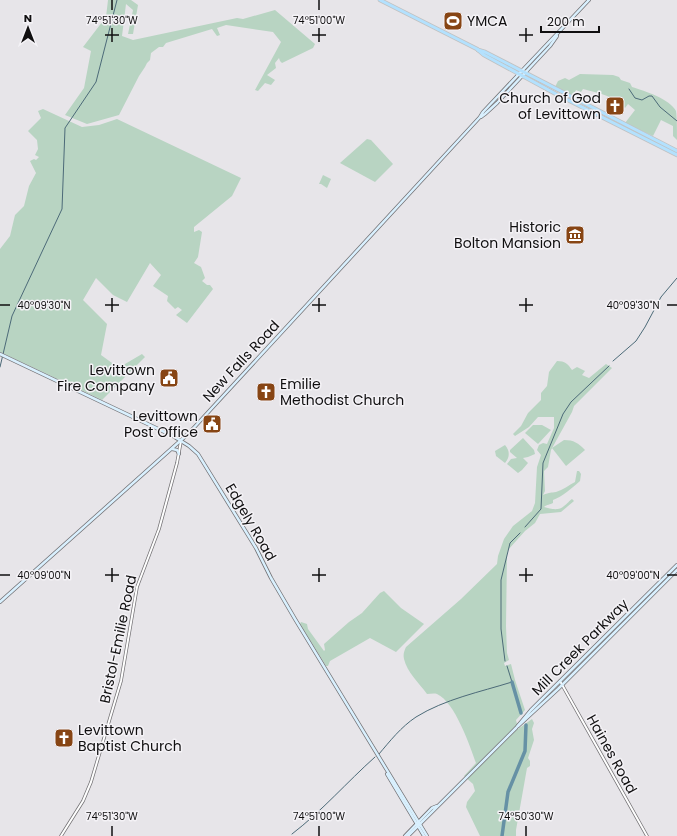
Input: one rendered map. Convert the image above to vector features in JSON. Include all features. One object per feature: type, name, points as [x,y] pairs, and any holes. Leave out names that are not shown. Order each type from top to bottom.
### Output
[{"type":"main road","points":[[380,0],[476,49],[485,52],[677,155]]},
{"type":"main road","name":"New Falls Road","points":[[0,602],[181,441],[484,112],[550,46],[559,33],[589,0]]},
{"type":"main road","points":[[522,73],[677,151]]},
{"type":"main road","name":"Edgely Road","points":[[0,354],[181,441],[198,454],[256,548],[271,578],[295,619],[425,836]]},
{"type":"main road","points":[[172,449],[177,450],[179,454]]},
{"type":"main road","name":"Mill Creek Parkway","points":[[406,836],[432,808],[438,806],[516,728],[531,710],[677,564]]},
{"type":"main road","name":"Mill Creek Parkway","points":[[516,728],[533,714],[677,570]]},
{"type":"street","name":"Bristol-Emilie Road","points":[[61,836],[83,801],[91,782],[120,681],[137,587],[158,530],[179,454],[181,441]]},
{"type":"street","name":"Haines Road","points":[[560,681],[647,836]]},
{"type":"green space","points":[[108,0],[131,0],[138,5],[133,34],[128,34],[133,10],[126,4],[122,36],[133,40],[237,18],[243,19],[275,10],[315,44],[313,48],[282,63],[279,58],[275,63],[276,68],[267,75],[275,80],[271,85],[265,83],[258,91],[255,90],[281,42],[273,32],[226,25],[217,28],[220,35],[217,36],[212,29],[166,43],[163,47],[159,47],[151,53],[150,60],[139,76],[119,115],[87,124],[65,115],[84,88],[91,51],[83,47],[106,17]]},
{"type":"green space","points":[[580,74],[613,75],[630,83],[632,87],[663,99],[676,111],[677,140],[673,136],[673,126],[661,120],[653,136],[625,123],[635,110],[628,104],[625,108],[611,98],[583,89],[581,92],[576,90],[573,96],[555,87],[558,81],[565,78],[569,80]]},
{"type":"green space","points":[[43,109],[82,127],[99,125],[117,119],[241,178],[232,196],[194,227],[194,232],[199,230],[202,232],[198,257],[194,263],[201,267],[205,278],[202,281],[207,285],[210,285],[213,289],[187,323],[176,315],[182,310],[178,307],[175,309],[167,301],[168,296],[153,286],[161,275],[150,263],[127,302],[113,295],[96,278],[83,300],[107,324],[101,355],[112,363],[111,375],[125,364],[142,354],[145,357],[102,400],[0,352],[0,249],[10,236],[15,215],[24,206],[29,186],[36,173],[30,161],[34,159],[36,160],[39,157],[35,155],[38,149],[37,140],[28,131],[41,118],[38,111]]},
{"type":"green space","points":[[367,139],[371,140],[393,164],[375,182],[340,163]]},
{"type":"green space","points":[[323,175],[331,179],[327,188],[319,184]]},
{"type":"green space","points":[[557,361],[566,363],[572,370],[577,367],[585,371],[582,375],[589,378],[606,364],[612,368],[574,406],[551,450],[548,467],[544,471],[545,491],[543,495],[564,489],[575,482],[577,471],[581,474],[580,481],[563,495],[553,500],[553,503],[544,507],[552,509],[562,508],[572,499],[574,501],[561,512],[540,514],[535,523],[525,531],[508,550],[506,626],[507,653],[509,660],[504,663],[505,666],[511,664],[525,710],[516,720],[517,724],[515,730],[532,719],[534,723],[532,729],[534,740],[528,758],[530,761],[530,766],[527,768],[516,836],[480,836],[466,807],[467,802],[475,791],[473,784],[464,776],[476,763],[466,736],[456,715],[444,699],[437,694],[427,694],[414,677],[406,664],[404,653],[406,647],[461,599],[497,564],[504,539],[513,526],[532,511],[535,503],[537,467],[541,455],[537,450],[539,445],[543,443],[547,444],[554,428],[554,417],[538,417],[529,427],[515,436],[513,434],[521,426],[528,413],[541,400],[541,393],[547,386],[549,372]]},
{"type":"green space","points":[[533,425],[542,425],[551,430],[538,444],[525,433]]},
{"type":"green space","points":[[523,438],[534,450],[535,454],[523,458],[528,463],[518,473],[507,464],[511,459],[517,458],[510,452],[510,450]]},
{"type":"green space","points":[[564,440],[576,442],[585,450],[566,466],[552,448]]},
{"type":"green space","points":[[505,445],[509,454],[505,463],[496,456],[495,451]]},
{"type":"green space","points":[[384,591],[401,608],[424,624],[396,652],[370,638],[330,661],[328,666],[326,666],[300,624],[301,622],[307,624],[308,629],[324,651],[324,644],[349,622],[362,613],[380,593]]},
{"type":"waterway","points":[[0,367],[12,316],[62,209],[65,128],[96,82],[117,0]]},
{"type":"waterway","points":[[629,89],[635,98],[642,100],[652,96],[660,107],[677,121]]},
{"type":"waterway","points":[[613,361],[636,341],[661,297],[677,278]]},
{"type":"waterway","points":[[525,527],[541,509],[543,463],[563,414],[571,402],[609,366]]},
{"type":"waterway","points":[[505,661],[501,629],[501,580],[510,543],[520,533]]},
{"type":"waterway","points":[[379,754],[405,725],[427,711],[463,696],[512,682],[507,666]]},
{"type":"waterway","points":[[512,682],[521,713]]},
{"type":"waterway","points":[[502,836],[508,792],[525,751],[526,725]]},
{"type":"waterway","points":[[292,834],[314,816],[375,757]]},
{"type":"place","name":"YMCA","points":[[453,21]]},
{"type":"place","name":"Church of God of Levittown","points":[[615,106]]},
{"type":"place","name":"Historic Bolton Mansion","points":[[575,235]]},
{"type":"place","name":"Levittown Fire Company","points":[[169,378]]},
{"type":"place","name":"Emilie Methodist Church","points":[[266,392]]},
{"type":"place","name":"Levittown Post Office","points":[[212,424]]},
{"type":"place","name":"Levittown Baptist Church","points":[[64,738]]}]
